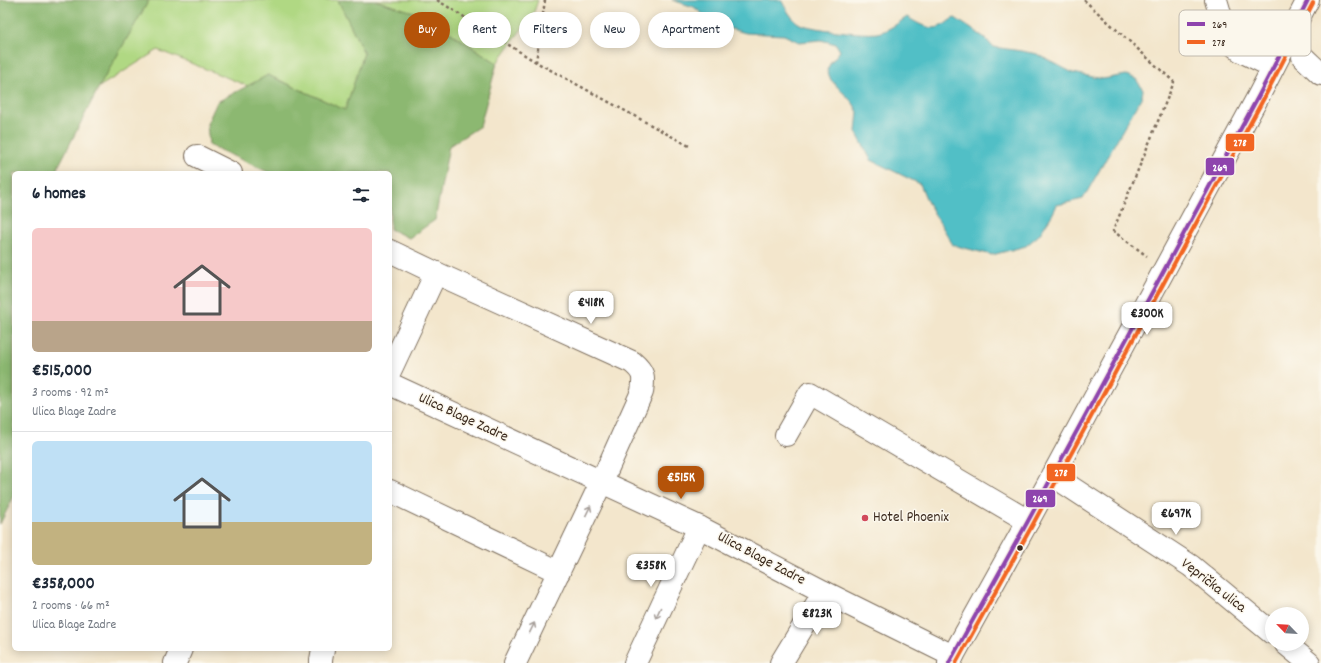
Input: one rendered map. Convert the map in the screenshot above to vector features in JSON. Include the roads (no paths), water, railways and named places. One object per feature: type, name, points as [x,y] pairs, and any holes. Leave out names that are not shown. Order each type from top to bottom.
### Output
[{"type":"street","points":[[1216,0],[1219,10]]},
{"type":"street","points":[[1303,10],[1308,0]]},
{"type":"street","points":[[1251,56],[1273,67]]},
{"type":"street","points":[[951,659],[1028,521],[1279,56]]},
{"type":"street","points":[[1303,57],[1321,74]]},
{"type":"street","points":[[197,156],[227,171]]},
{"type":"street","points":[[392,252],[632,362],[641,369],[644,379],[642,392],[601,483],[515,663]]},
{"type":"street","points":[[392,367],[436,273]]},
{"type":"street","name":"Ulica Blage Zadre","points":[[392,385],[601,483],[699,527],[951,659]]},
{"type":"street","points":[[786,435],[810,393],[1028,521]]},
{"type":"street","name":"Veprička ulica","points":[[1052,475],[1191,566],[1265,627]]},
{"type":"street","points":[[392,492],[559,572]]},
{"type":"street","name":"Ulica Blage Zadre","points":[[634,663],[699,527]]},
{"type":"street","points":[[781,663],[824,592]]},
{"type":"street","points":[[174,663],[180,651]]},
{"type":"street","points":[[321,663],[323,651]]},
{"type":"street","points":[[1294,651],[1309,663]]},
{"type":"water","points":[[672,0],[781,0],[791,16],[800,24],[826,30],[861,33],[881,32],[907,17],[923,26],[932,28],[937,28],[955,18],[985,38],[993,47],[1037,54],[1073,73],[1103,79],[1126,75],[1136,79],[1143,90],[1142,96],[1083,199],[1057,205],[1039,235],[1026,246],[992,255],[953,245],[928,203],[920,184],[871,160],[856,132],[858,112],[853,103],[831,80],[827,70],[831,62],[840,51],[836,44],[821,40],[799,42],[784,35],[746,33],[734,30],[734,12],[700,12],[694,7]]},
{"type":"place","name":"Hotel Phoenix","points":[[865,518]]}]
